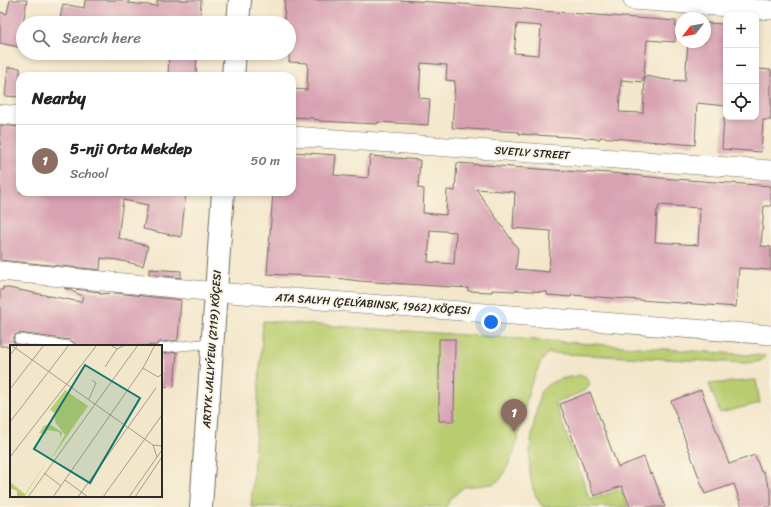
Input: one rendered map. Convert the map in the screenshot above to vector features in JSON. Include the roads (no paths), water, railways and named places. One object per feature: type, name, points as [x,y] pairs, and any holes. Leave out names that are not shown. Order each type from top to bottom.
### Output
[{"type":"street","points":[[239,16],[240,0]]},
{"type":"street","points":[[633,0],[771,10]]},
{"type":"street","points":[[233,72],[234,60]]},
{"type":"street","points":[[0,114],[16,116]]},
{"type":"street","name":"SVETLY STREET","points":[[296,136],[771,170]]},
{"type":"street","name":"ARTYK JALLYÝEW (2119) KÖÇESI","points":[[201,507],[223,196]]},
{"type":"street","name":"ATA SALYH (ÇELÝABINSK, 1962) KÖÇESI","points":[[0,271],[216,292],[771,335]]},
{"type":"lane","points":[[19,339],[62,345]]},
{"type":"lane","points":[[162,348],[212,343]]},
{"type":"place","name":"5-nji Orta Mekdep","points":[[514,432]]}]
